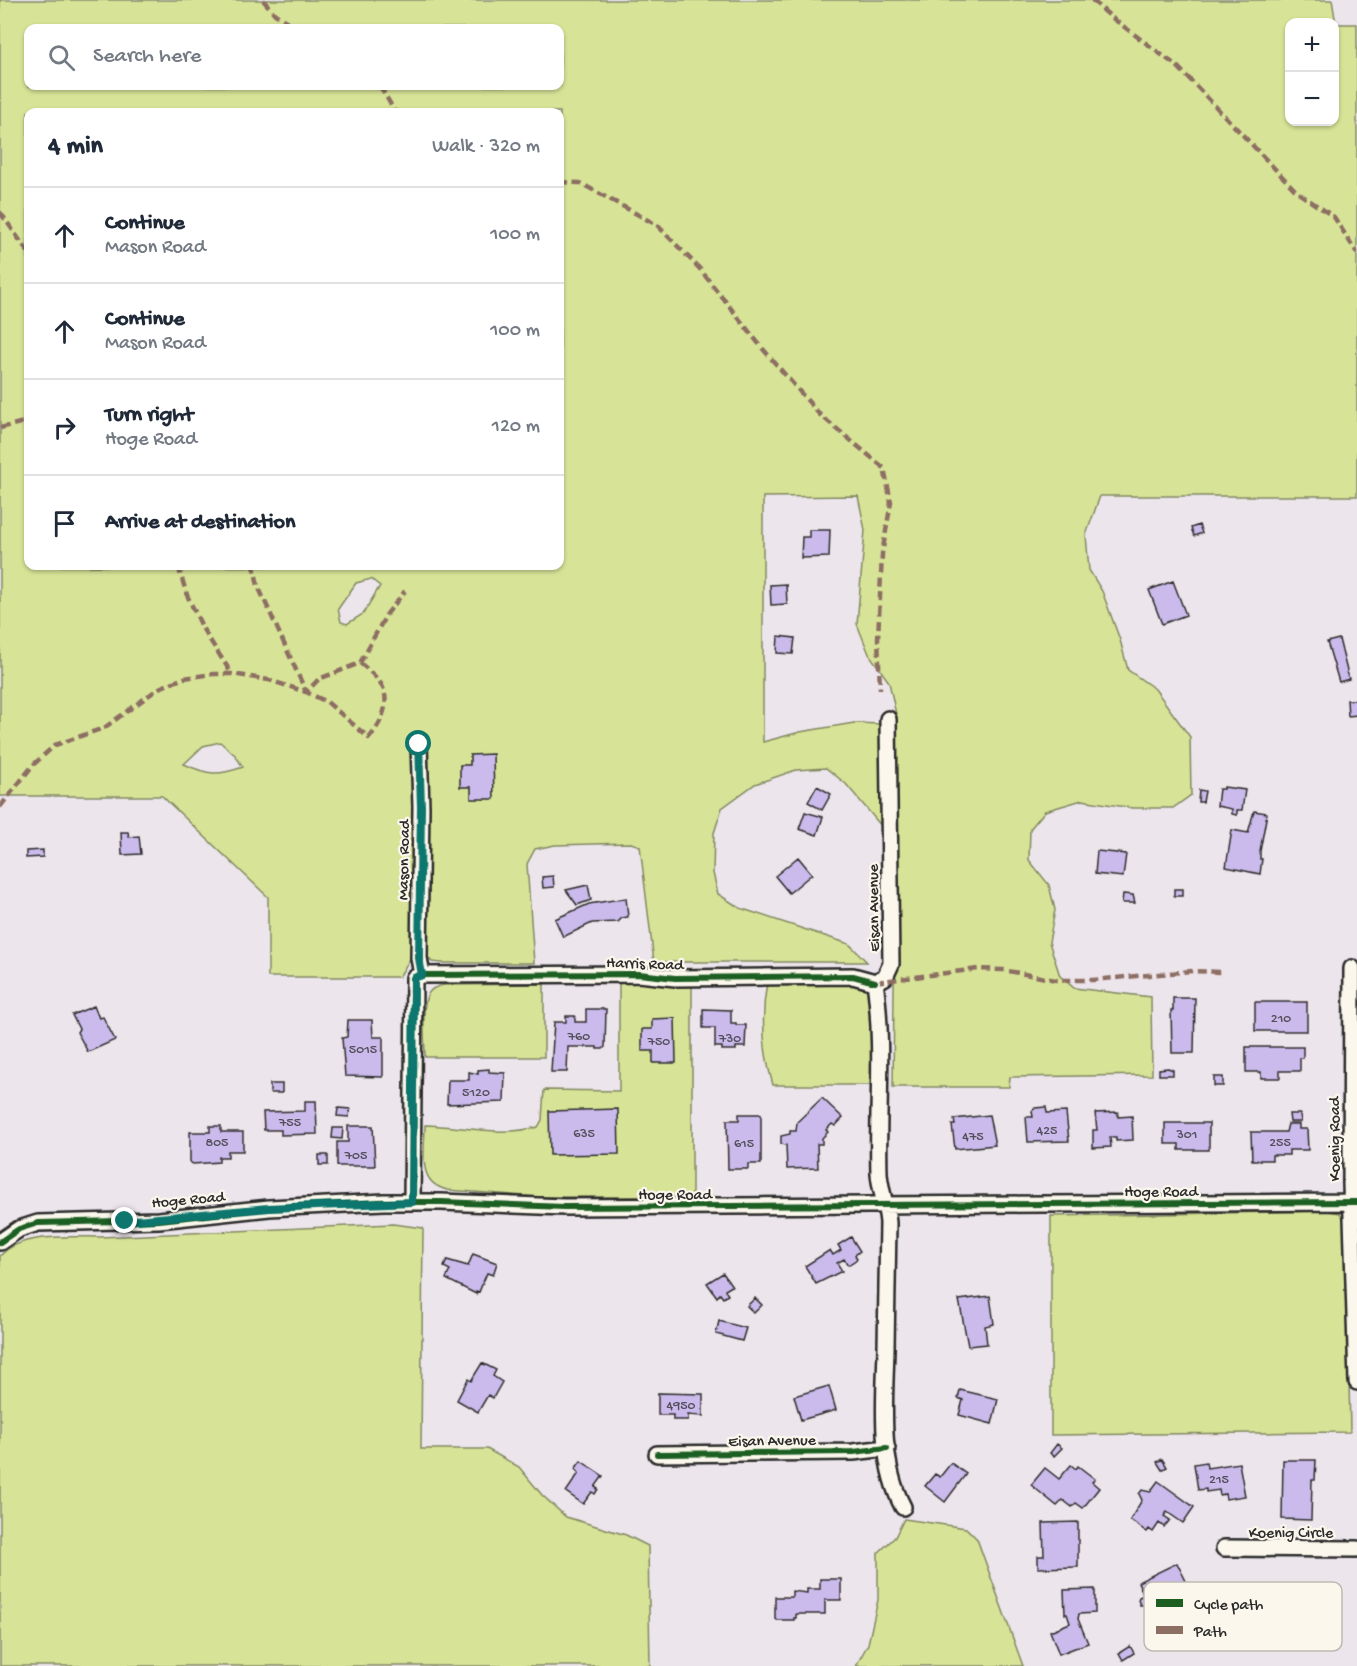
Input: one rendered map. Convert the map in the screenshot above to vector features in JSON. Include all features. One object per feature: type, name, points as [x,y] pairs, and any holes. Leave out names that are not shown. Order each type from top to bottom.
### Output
[{"type":"street","name":"Eisan Avenue","points":[[875,982],[885,977],[891,964],[888,719]]},
{"type":"street","name":"Mason Road","points":[[412,1202],[419,958],[421,807],[419,744]]},
{"type":"street","name":"Koenig Road","points":[[1352,969],[1357,1382]]},
{"type":"street","name":"Harris Road","points":[[418,976],[639,974],[675,978],[853,976],[875,982]]},
{"type":"street","points":[[875,982],[878,1012],[879,1175],[887,1205],[888,1224],[884,1415],[895,1491],[903,1507]]},
{"type":"street","name":"Hoge Road","points":[[0,1242],[20,1229],[38,1223],[159,1220],[269,1208],[412,1202],[564,1207],[1355,1202]]},
{"type":"street","name":"Eisan Avenue","points":[[657,1454],[853,1452],[887,1448]]},
{"type":"street","name":"Koenig Circle","points":[[1224,1548],[1357,1549]]},
{"type":"green space","points":[[0,0],[1332,0],[1335,18],[1285,18],[1285,126],[1339,126],[1339,24],[1357,24],[1357,496],[1100,496],[1086,535],[1089,570],[1102,591],[1128,670],[1155,689],[1190,737],[1191,795],[1173,808],[1132,808],[1082,800],[1045,811],[1030,829],[1029,860],[1049,885],[1055,910],[1049,942],[1060,976],[1074,988],[1151,997],[1152,1075],[1010,1077],[1009,1087],[893,1087],[897,719],[889,682],[869,654],[857,624],[865,530],[858,496],[763,497],[763,742],[800,732],[854,723],[881,724],[882,827],[846,784],[826,768],[796,770],[755,784],[722,808],[714,833],[713,873],[718,894],[740,908],[849,944],[867,962],[654,962],[640,846],[631,843],[555,845],[535,849],[527,864],[534,963],[442,963],[432,962],[426,955],[413,954],[399,977],[268,977],[268,897],[162,796],[0,796]],"holes":[[[371,579],[380,586],[363,614],[347,624],[341,622],[338,609],[356,583]],[[220,742],[235,755],[243,767],[213,773],[184,764],[203,746]]]},
{"type":"green space","points":[[767,982],[865,984],[872,995],[874,1085],[773,1085],[764,1034]]},
{"type":"green space","points":[[619,983],[692,983],[692,1197],[538,1197],[448,1190],[438,1187],[431,1181],[424,1165],[425,1125],[496,1131],[524,1130],[538,1127],[542,1120],[544,1090],[619,1091]]},
{"type":"green space","points":[[544,984],[544,1057],[425,1057],[425,1006],[428,994],[433,989],[444,985]]},
{"type":"green space","points":[[1328,1211],[1340,1213],[1346,1222],[1350,1432],[1051,1435],[1051,1216]]},
{"type":"green space","points":[[393,1224],[423,1228],[421,1449],[487,1449],[519,1467],[542,1495],[566,1517],[626,1535],[648,1546],[650,1666],[0,1666],[0,1256],[9,1248],[33,1239]]},
{"type":"green space","points":[[904,1519],[966,1528],[977,1539],[1023,1666],[856,1666],[868,1644],[878,1600],[878,1553],[895,1537]]},
{"type":"building","points":[[1199,525],[1202,533],[1194,536],[1191,528]]},
{"type":"building","points":[[809,530],[830,530],[829,557],[801,558],[802,537],[809,537]]},
{"type":"building","points":[[1173,581],[1186,615],[1162,624],[1149,590]]},
{"type":"building","points":[[786,584],[787,604],[771,605],[770,585]]},
{"type":"building","points":[[778,636],[795,638],[793,654],[777,653]]},
{"type":"building","points":[[1339,639],[1349,679],[1339,682],[1327,642]]},
{"type":"building","points":[[1347,700],[1357,700],[1357,715],[1348,716]]},
{"type":"building","points":[[493,754],[494,799],[471,799],[471,787],[460,787],[460,765],[470,765],[470,755]]},
{"type":"building","points":[[817,786],[831,794],[822,810],[808,802]]},
{"type":"building","points":[[1224,787],[1245,790],[1242,810],[1237,810],[1237,815],[1232,814],[1232,809],[1217,806],[1219,789],[1224,789]]},
{"type":"building","points":[[1199,790],[1205,791],[1203,802],[1198,802]]},
{"type":"building","points":[[1254,811],[1267,813],[1260,851],[1260,859],[1262,859],[1260,874],[1226,867],[1232,830],[1248,833]]},
{"type":"building","points":[[805,812],[823,817],[817,835],[799,829]]},
{"type":"building","points":[[121,832],[128,832],[129,837],[139,836],[141,854],[122,855]]},
{"type":"building","points":[[43,850],[43,857],[26,858],[26,851]]},
{"type":"building","points":[[1097,851],[1126,854],[1123,877],[1095,874]]},
{"type":"building","points":[[798,857],[812,874],[789,893],[775,876]]},
{"type":"building","points":[[553,876],[554,887],[543,888],[542,877]]},
{"type":"building","points":[[588,885],[591,900],[577,905],[566,890]]},
{"type":"building","points":[[1174,889],[1183,889],[1183,896],[1174,896]]},
{"type":"building","points":[[1123,894],[1133,895],[1135,903],[1122,903]]},
{"type":"building","points":[[626,898],[628,917],[618,922],[592,923],[563,937],[555,919],[589,904]]},
{"type":"building","points":[[1173,998],[1195,998],[1194,1053],[1172,1053]]},
{"type":"building","points":[[1255,1002],[1307,1002],[1307,1031],[1255,1031]]},
{"type":"building","points":[[94,1006],[99,1018],[103,1017],[115,1040],[88,1052],[77,1032],[79,1029],[72,1015]]},
{"type":"building","points":[[586,1009],[606,1009],[605,1047],[597,1049],[597,1047],[568,1047],[567,1072],[551,1072],[554,1022],[566,1022],[566,1016],[575,1016],[575,1022],[586,1022]]},
{"type":"building","points":[[703,1009],[731,1010],[731,1023],[746,1025],[745,1047],[736,1047],[736,1050],[722,1050],[722,1047],[715,1047],[715,1028],[703,1028]]},
{"type":"building","points":[[675,1018],[676,1063],[653,1063],[653,1051],[642,1051],[642,1029],[652,1029],[652,1019]]},
{"type":"building","points":[[348,1020],[372,1020],[373,1037],[383,1037],[383,1077],[345,1076],[342,1038],[347,1037]]},
{"type":"building","points":[[1246,1047],[1303,1047],[1300,1071],[1280,1071],[1280,1078],[1261,1078],[1261,1072],[1246,1072]]},
{"type":"building","points":[[489,1069],[489,1072],[505,1073],[504,1102],[447,1104],[448,1080],[469,1080],[469,1072],[478,1074],[478,1070]]},
{"type":"building","points":[[1159,1069],[1173,1070],[1173,1075],[1159,1075]]},
{"type":"building","points":[[1214,1077],[1223,1077],[1223,1086],[1214,1086]]},
{"type":"building","points":[[270,1084],[282,1084],[282,1093],[270,1093]]},
{"type":"building","points":[[822,1098],[843,1118],[835,1126],[832,1124],[826,1130],[828,1132],[822,1138],[822,1144],[817,1144],[818,1168],[787,1169],[786,1145],[781,1144],[781,1136],[790,1134],[790,1131],[796,1131],[797,1122]]},
{"type":"building","points":[[305,1101],[316,1101],[317,1134],[281,1135],[281,1130],[264,1130],[263,1112],[305,1111]]},
{"type":"building","points":[[1046,1107],[1047,1113],[1066,1112],[1069,1141],[1028,1142],[1026,1117],[1033,1117],[1032,1111],[1035,1108]]},
{"type":"building","points":[[338,1108],[350,1109],[349,1117],[337,1116]]},
{"type":"building","points":[[618,1109],[619,1154],[550,1155],[549,1111]]},
{"type":"building","points":[[1118,1112],[1118,1117],[1132,1116],[1133,1140],[1116,1141],[1116,1137],[1110,1137],[1111,1147],[1093,1148],[1093,1130],[1097,1130],[1095,1113]]},
{"type":"building","points":[[739,1114],[761,1114],[761,1164],[748,1164],[748,1169],[728,1169],[727,1120],[739,1120]]},
{"type":"building","points":[[1289,1114],[1300,1114],[1301,1122],[1290,1122]]},
{"type":"building","points":[[989,1115],[995,1145],[955,1149],[952,1125],[955,1125],[954,1119]]},
{"type":"building","points":[[1165,1123],[1209,1123],[1209,1150],[1179,1150],[1179,1144],[1165,1144]]},
{"type":"building","points":[[1288,1124],[1299,1124],[1299,1129],[1307,1129],[1308,1150],[1289,1150],[1289,1155],[1272,1155],[1272,1160],[1252,1160],[1251,1132],[1286,1132]]},
{"type":"building","points":[[210,1126],[221,1126],[221,1132],[243,1132],[243,1151],[228,1151],[228,1157],[219,1157],[219,1162],[193,1164],[190,1162],[190,1132],[210,1132]]},
{"type":"building","points":[[348,1126],[373,1126],[375,1166],[337,1166],[337,1142],[348,1142]]},
{"type":"building","points":[[333,1128],[343,1128],[342,1139],[332,1138]]},
{"type":"building","points":[[319,1155],[328,1155],[328,1165],[319,1165]]},
{"type":"building","points":[[851,1237],[860,1251],[855,1255],[857,1259],[848,1265],[844,1259],[837,1263],[842,1271],[816,1284],[805,1266],[830,1250],[833,1255],[841,1250],[838,1245]]},
{"type":"building","points":[[473,1254],[497,1263],[493,1275],[487,1273],[476,1294],[446,1279],[450,1270],[444,1267],[447,1260],[468,1266]]},
{"type":"building","points":[[723,1273],[732,1286],[725,1290],[728,1295],[723,1298],[720,1294],[717,1297],[707,1283]]},
{"type":"building","points":[[990,1296],[994,1324],[985,1326],[987,1344],[968,1346],[959,1300]]},
{"type":"building","points":[[755,1298],[762,1305],[754,1313],[747,1306]]},
{"type":"building","points":[[719,1321],[746,1328],[742,1341],[716,1334]]},
{"type":"building","points":[[482,1363],[496,1370],[493,1376],[502,1382],[493,1398],[488,1395],[478,1412],[457,1400],[468,1379],[471,1381]]},
{"type":"building","points":[[829,1386],[836,1410],[801,1420],[794,1396]]},
{"type":"building","points":[[960,1390],[998,1399],[992,1424],[959,1415],[963,1400],[958,1398]]},
{"type":"building","points":[[658,1393],[703,1394],[703,1416],[688,1415],[688,1420],[673,1420],[673,1415],[658,1415]]},
{"type":"building","points":[[1057,1444],[1062,1448],[1054,1456],[1050,1453]]},
{"type":"building","points":[[1162,1459],[1167,1467],[1162,1470],[1157,1462]]},
{"type":"building","points":[[1283,1460],[1316,1460],[1315,1480],[1312,1480],[1311,1520],[1282,1519]]},
{"type":"building","points":[[581,1461],[603,1476],[595,1487],[598,1489],[595,1494],[592,1492],[583,1504],[566,1492],[579,1473],[575,1469]]},
{"type":"building","points":[[1206,1462],[1207,1468],[1239,1463],[1245,1496],[1226,1499],[1225,1494],[1220,1495],[1219,1490],[1206,1492],[1206,1489],[1198,1490],[1194,1464]]},
{"type":"building","points":[[951,1463],[966,1474],[945,1502],[925,1486],[935,1474],[940,1477]]},
{"type":"building","points":[[1071,1465],[1076,1469],[1078,1466],[1095,1479],[1092,1482],[1099,1488],[1083,1508],[1076,1503],[1072,1507],[1063,1500],[1057,1506],[1031,1485],[1045,1468],[1059,1479]]},
{"type":"building","points":[[1158,1481],[1194,1507],[1183,1523],[1167,1512],[1164,1516],[1170,1520],[1164,1527],[1159,1523],[1153,1532],[1149,1529],[1147,1532],[1130,1520],[1142,1500],[1139,1494],[1142,1490],[1150,1492]]},
{"type":"building","points":[[1078,1522],[1078,1567],[1038,1568],[1038,1556],[1044,1556],[1043,1523]]},
{"type":"building","points":[[1177,1563],[1186,1581],[1144,1582],[1144,1595],[1138,1582]]},
{"type":"building","points":[[820,1579],[841,1579],[841,1600],[825,1600],[825,1614],[796,1614],[794,1620],[775,1618],[775,1597],[792,1597],[792,1591],[807,1593],[807,1589],[820,1589]]},
{"type":"building","points":[[1095,1589],[1095,1613],[1079,1614],[1078,1619],[1088,1643],[1059,1654],[1050,1631],[1070,1623],[1065,1614],[1064,1590]]},
{"type":"building","points":[[1144,1595],[1144,1605],[1140,1605],[1139,1597]]},
{"type":"building","points":[[1130,1646],[1134,1653],[1123,1660],[1119,1653]]},
{"type":"marked path","points":[[263,0],[275,14],[291,24]]},
{"type":"marked path","points":[[1092,0],[1178,67],[1297,192],[1334,217],[1357,253]]},
{"type":"marked path","points":[[382,90],[393,108]]},
{"type":"marked path","points":[[564,182],[580,183],[657,225],[699,268],[763,349],[819,414],[884,468],[891,502],[882,554],[878,638],[880,689]]},
{"type":"marked path","points":[[0,212],[24,246]]},
{"type":"marked path","points":[[0,428],[24,422]]},
{"type":"marked path","points":[[179,570],[187,595],[204,631],[232,674]]},
{"type":"marked path","points":[[255,570],[258,586],[306,692]]},
{"type":"marked path","points":[[360,663],[386,615],[405,591]]},
{"type":"marked path","points":[[360,663],[381,684],[385,698],[384,712],[369,738],[327,702],[306,692],[319,679],[360,663]]},
{"type":"marked path","points":[[0,807],[33,765],[55,745],[104,728],[159,688],[184,678],[232,674],[269,680],[306,692]]},
{"type":"marked path","points":[[875,982],[978,969],[1003,970],[1056,980],[1093,980],[1192,971],[1222,972]]},
{"type":"cycle path","points":[[412,1202],[414,978],[422,975],[639,974],[675,978],[853,976],[875,982]]},
{"type":"cycle path","points":[[0,1242],[19,1229],[38,1223],[159,1220],[269,1208],[384,1202],[564,1207],[1357,1202]]},
{"type":"cycle path","points":[[657,1454],[853,1452],[887,1448]]},
{"type":"route","points":[[125,1221],[159,1220],[269,1208],[412,1202],[414,978],[422,975],[419,958],[421,807],[419,744]]}]
